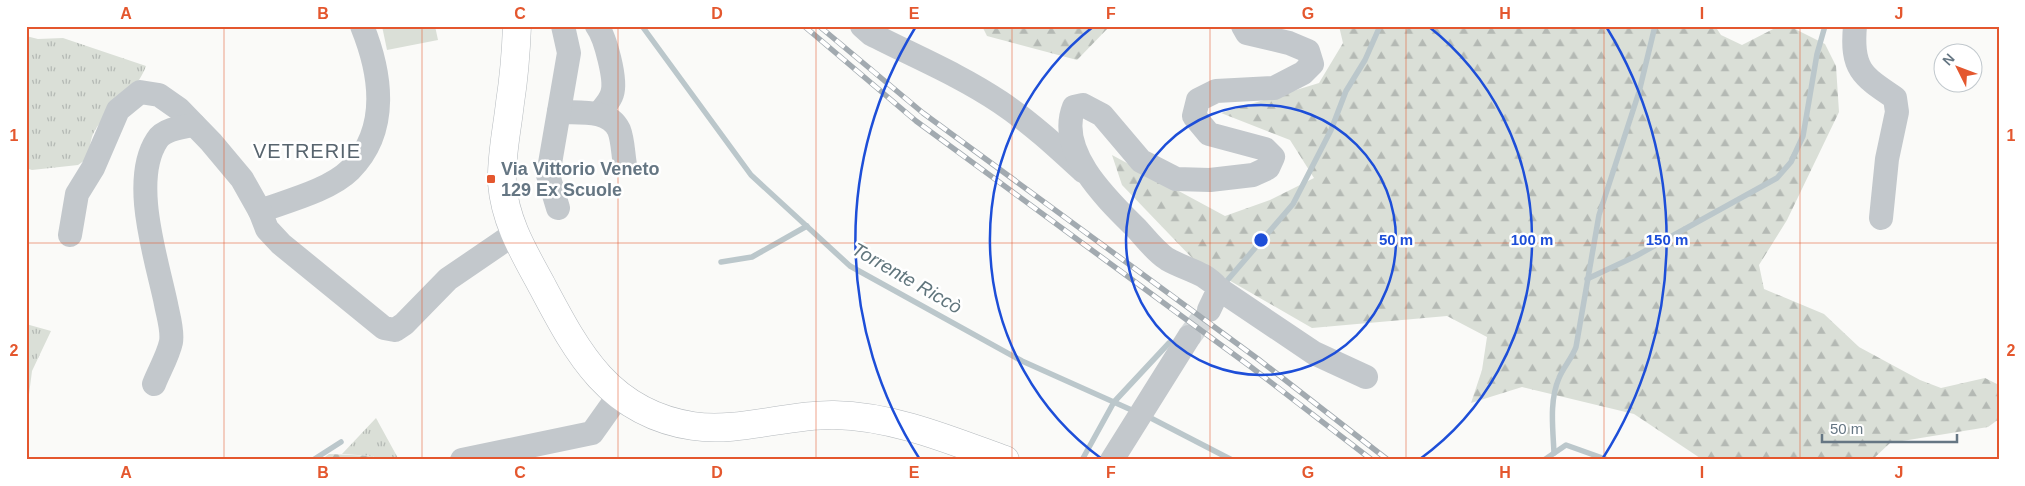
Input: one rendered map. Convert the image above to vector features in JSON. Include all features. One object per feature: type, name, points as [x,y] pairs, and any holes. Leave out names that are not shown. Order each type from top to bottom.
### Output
[{"type":"main road","points":[[517,26],[510,102],[502,159],[502,185],[514,234],[576,349],[593,371],[619,395],[644,410],[669,421],[694,426],[745,424],[805,416],[835,415],[915,428],[1005,460]]},
{"type":"street","points":[[260,211],[325,186],[350,170],[368,146],[379,115],[370,47],[362,26]]},
{"type":"street","points":[[558,208],[548,175],[569,53],[563,26]]},
{"type":"street","points":[[597,26],[604,35],[612,81],[612,93],[599,114]]},
{"type":"street","points":[[862,26],[871,34],[951,74],[1000,102],[1051,142],[1086,174],[1101,192],[1166,258],[1208,277],[1219,289],[1314,353],[1366,377]]},
{"type":"street","points":[[1086,174],[1073,140],[1070,118],[1074,107],[1083,105],[1102,115],[1141,161],[1176,179],[1210,180],[1253,175],[1268,168],[1273,157],[1265,149],[1209,134],[1194,116],[1198,100],[1216,91],[1274,88],[1304,73],[1312,64],[1308,51],[1289,43],[1247,33],[1243,26]]},
{"type":"street","points":[[1856,26],[1853,48],[1857,64],[1868,81],[1895,98],[1897,112],[1887,159],[1881,218]]},
{"type":"street","points":[[70,235],[76,194],[93,168],[118,110],[140,92],[160,95],[179,109],[242,179],[260,211],[267,229],[281,244],[384,328],[395,330],[404,324],[448,279],[514,234]]},
{"type":"street","points":[[559,112],[599,114],[612,121],[619,130],[625,165]]},
{"type":"street","points":[[154,384],[171,341],[170,322],[148,212],[145,183],[150,156],[157,139],[175,128],[194,125]]},
{"type":"street","points":[[1209,310],[1219,289]]},
{"type":"street","points":[[1112,460],[1189,337]]},
{"type":"street","points":[[462,460],[592,433],[619,395]]},
{"type":"green space","points":[[382,26],[435,26],[438,40],[387,50]]},
{"type":"green space","points":[[982,26],[1110,26],[1077,60],[987,36]]},
{"type":"green space","points":[[1339,26],[1715,26],[1721,35],[1742,45],[1779,26],[1789,26],[1825,44],[1836,66],[1839,112],[1787,220],[1759,265],[1764,289],[1824,314],[1859,347],[1920,380],[1941,388],[1985,378],[1999,385],[1999,419],[1988,427],[1890,443],[1872,460],[1703,460],[1634,414],[1522,387],[1471,403],[1482,370],[1487,337],[1447,316],[1312,328],[1194,260],[1122,185],[1112,155],[1225,216],[1270,200],[1314,178],[1290,140],[1221,113],[1319,83],[1343,43]]},
{"type":"green space","points":[[26,36],[38,39],[63,38],[146,66],[129,93],[100,123],[93,135],[88,158],[78,165],[32,170],[26,168]]},
{"type":"green space","points":[[26,324],[51,331],[32,371],[26,418]]},
{"type":"green space","points":[[376,418],[399,460],[377,460],[373,456],[342,454]]},
{"type":"green space","points":[[329,454],[373,456],[377,460],[321,460]]},
{"type":"waterway","name":"Torrente Riccò","points":[[642,26],[751,175],[850,266],[1022,361],[1136,412]]},
{"type":"waterway","points":[[1225,283],[1293,204],[1331,130],[1346,91],[1365,60],[1380,26]]},
{"type":"waterway","points":[[1554,453],[1552,415],[1556,387],[1576,347],[1599,215],[1639,92],[1655,26]]},
{"type":"waterway","points":[[1587,279],[1636,256],[1777,178],[1791,162],[1803,136],[1817,54],[1825,26]]},
{"type":"waterway","points":[[721,262],[752,257],[807,226]]},
{"type":"waterway","points":[[1082,460],[1114,402],[1169,343]]},
{"type":"waterway","name":"Torrente Riccò","points":[[1145,415],[1232,460]]},
{"type":"waterway","points":[[313,460],[341,442]]},
{"type":"waterway","name":"Torrente Riccò","points":[[1544,460],[1566,445],[1608,460]]},
{"type":"tunnel","points":[[1189,337],[1209,310]]},
{"type":"railway","points":[[804,26],[916,121],[1251,367],[1372,460]]},
{"type":"railway","points":[[819,26],[923,113],[1258,359],[1388,460]]},
{"type":"place","name":"Via Vittorio Veneto 129 Ex Scuole","points":[[491,179]]},
{"type":"district","name":"VETRERIE","points":[[307,151]]}]
